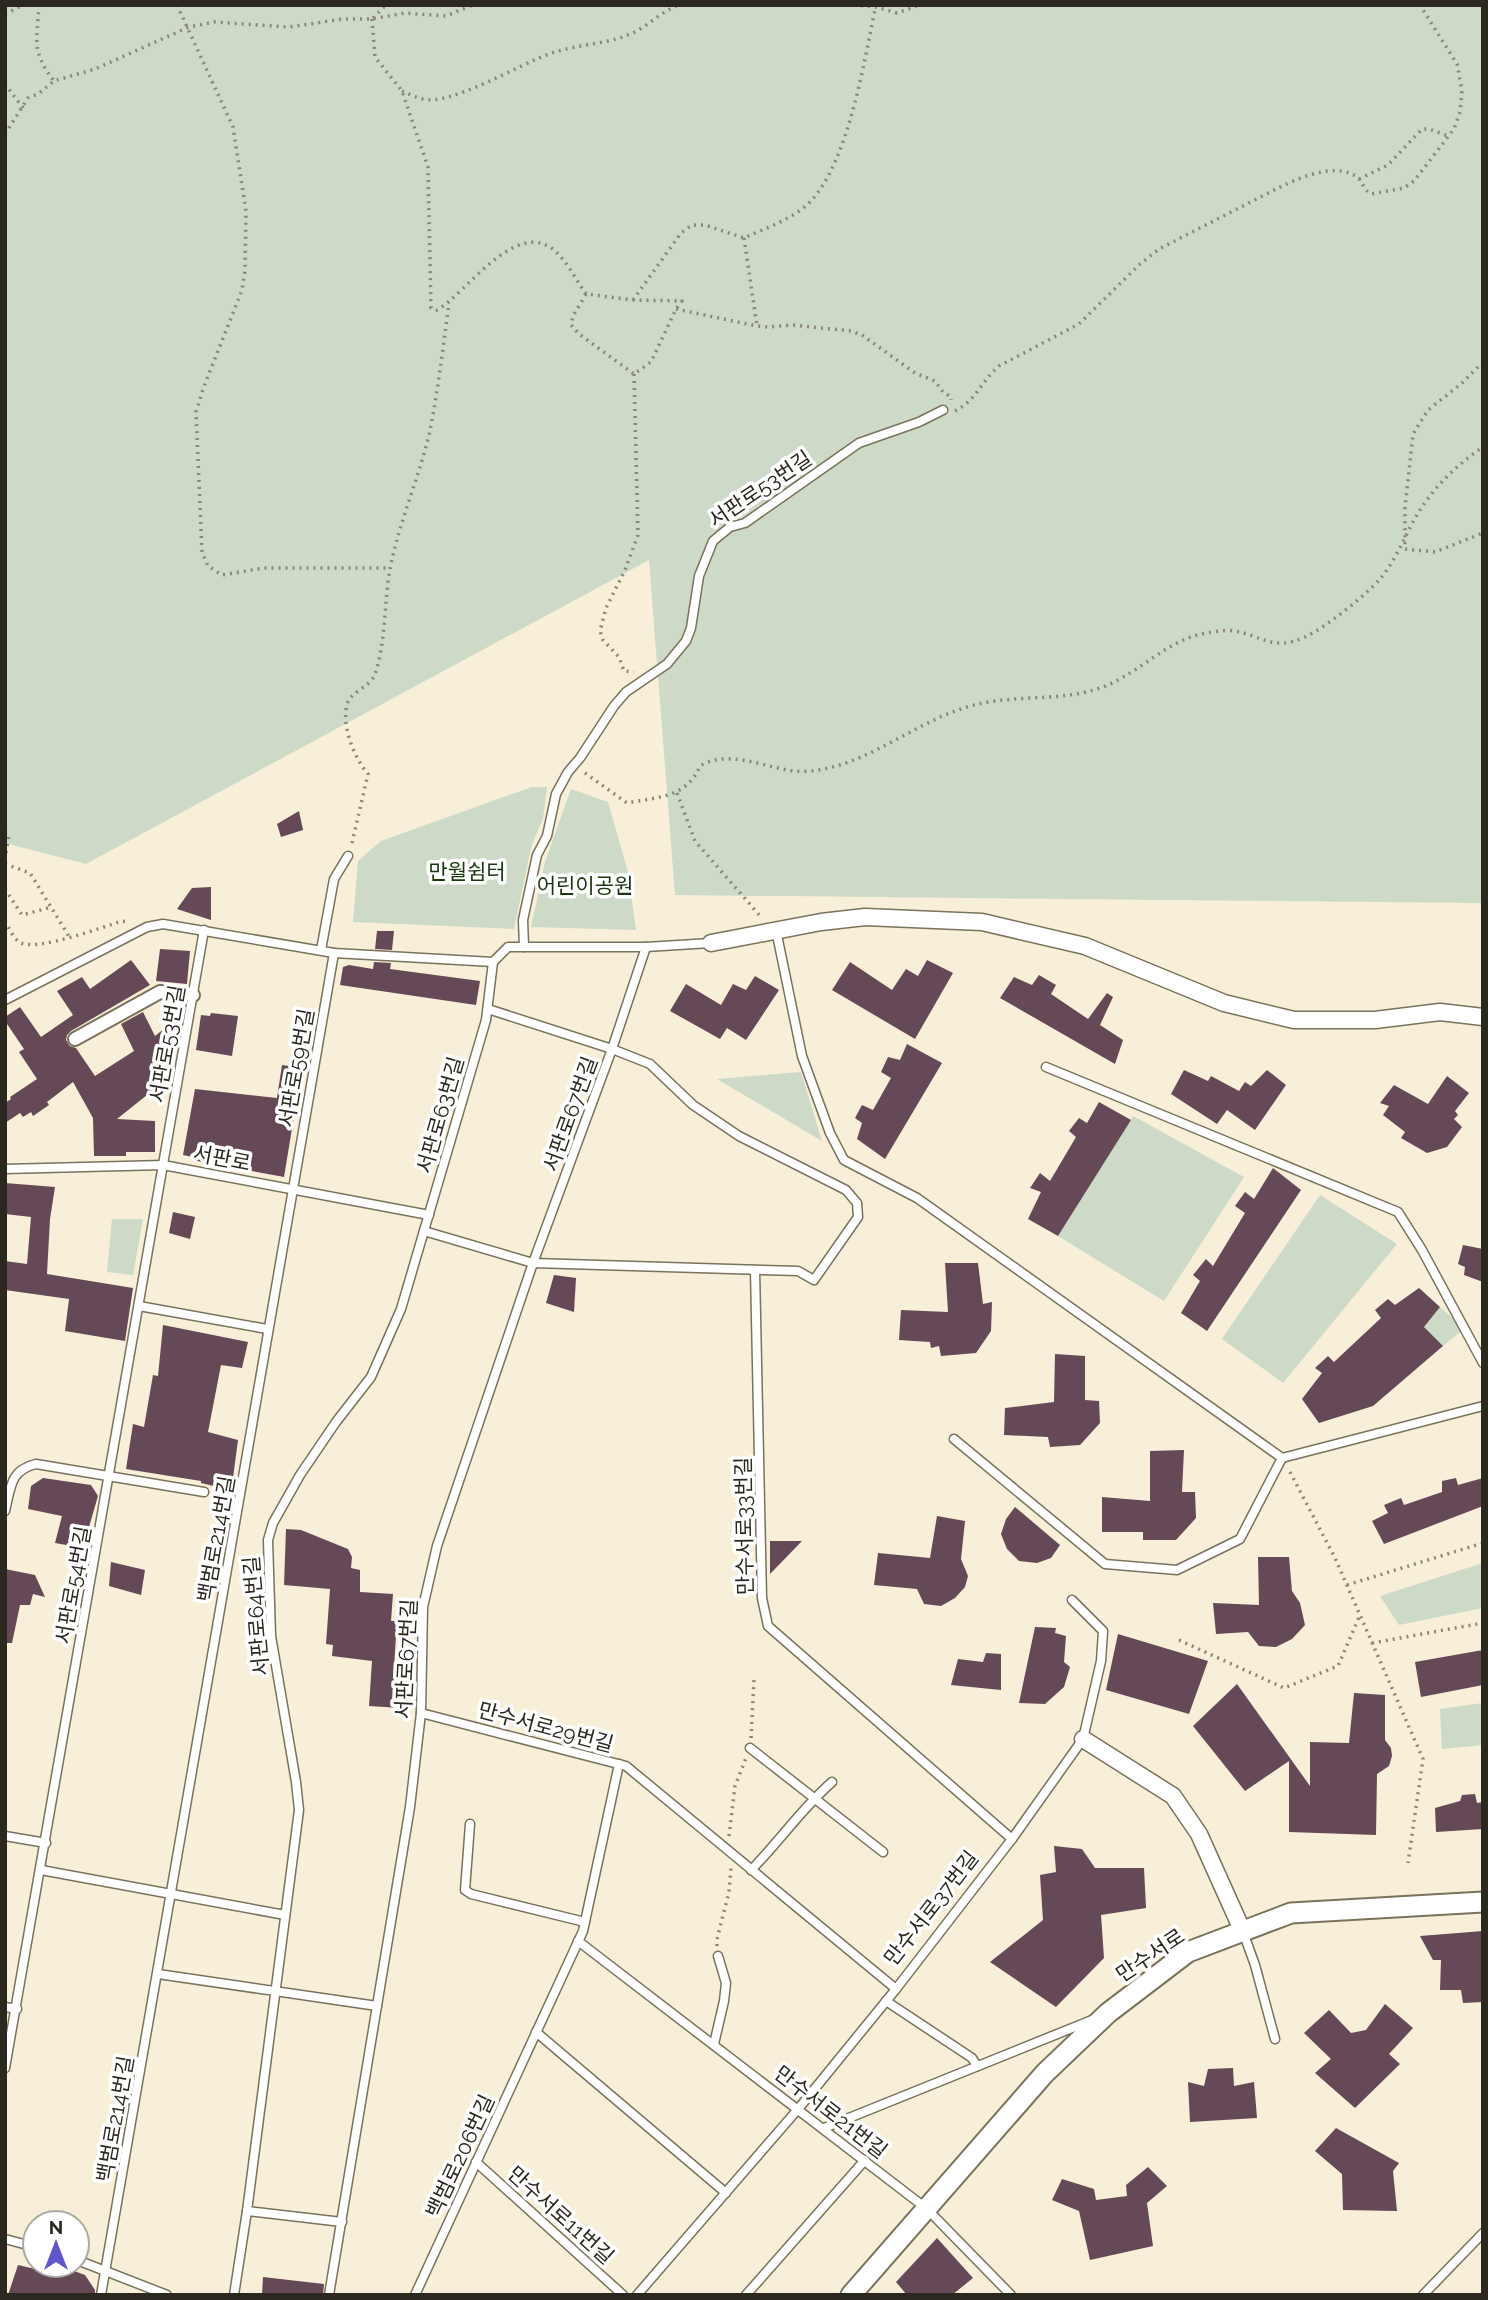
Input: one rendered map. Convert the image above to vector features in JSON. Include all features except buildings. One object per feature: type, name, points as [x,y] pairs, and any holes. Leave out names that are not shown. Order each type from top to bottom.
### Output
[{"type":"street","points":[[711,943],[821,922],[865,918],[982,922],[1085,946],[1224,1003],[1294,1020],[1375,1020],[1440,1012],[1483,1017]]},
{"type":"street","points":[[75,1040],[160,992],[193,995]]},
{"type":"street","points":[[1083,1739],[1173,1796],[1199,1834],[1243,1932]]},
{"type":"street","name":"만수서로","points":[[851,2295],[1045,2073],[1108,2013],[1188,1952],[1291,1913],[1483,1902]]},
{"type":"lane","name":"서판로53번길","points":[[524,947],[523,920],[537,855],[547,836],[556,794],[614,706],[626,692],[667,664],[686,641],[691,628],[699,576],[713,541],[730,527],[746,523],[859,443],[919,422],[943,410]]},
{"type":"lane","points":[[321,950],[334,879],[348,856]]},
{"type":"lane","points":[[5,1000],[153,926],[163,924],[334,953],[494,962],[508,947],[646,947],[711,943]]},
{"type":"lane","name":"서판로53번길","points":[[163,1165],[204,930]]},
{"type":"lane","points":[[776,930],[802,1056],[830,1133],[844,1160],[917,1198],[1282,1458]]},
{"type":"lane","name":"서판로67번길","points":[[329,2295],[410,1807],[421,1713],[423,1607],[437,1546],[533,1263],[612,1049],[646,947]]},
{"type":"lane","name":"서판로59번길","points":[[292,1189],[334,953]]},
{"type":"lane","name":"서판로63번길","points":[[424,1231],[488,1009],[494,962]]},
{"type":"lane","points":[[488,1009],[612,1049]]},
{"type":"lane","name":"서판로67번길","points":[[612,1049],[650,1064],[693,1105],[740,1136],[846,1190],[858,1203],[858,1217],[814,1280],[798,1272],[755,1270]]},
{"type":"lane","points":[[1046,1067],[1398,1212],[1422,1250],[1483,1363]]},
{"type":"lane","name":"서판로","points":[[5,1168],[163,1165],[429,1215]]},
{"type":"lane","name":"서판로54번길","points":[[5,2068],[163,1165]]},
{"type":"lane","name":"백범로214번길","points":[[102,2295],[292,1189]]},
{"type":"lane","points":[[424,1231],[533,1263],[755,1270]]},
{"type":"lane","name":"서판로64번길","points":[[234,2295],[299,1810],[271,1636],[268,1540],[273,1523],[300,1475],[371,1377],[401,1309],[424,1231]]},
{"type":"lane","name":"만수서로33번길","points":[[755,1270],[761,1598],[768,1626],[1012,1839]]},
{"type":"lane","points":[[139,1306],[267,1329]]},
{"type":"lane","points":[[954,1439],[1105,1564],[1177,1570],[1240,1539],[1282,1458],[1483,1406]]},
{"type":"lane","points":[[5,1511],[14,1477],[22,1467],[36,1464],[204,1492]]},
{"type":"lane","points":[[1072,1600],[1103,1631],[1101,1661],[1083,1739]]},
{"type":"lane","name":"만수서로29번길","points":[[421,1713],[626,1766],[895,1989]]},
{"type":"lane","name":"만수서로37번길","points":[[637,2295],[799,2109],[886,2001],[1012,1839],[1083,1739]]},
{"type":"lane","points":[[750,1748],[883,1852]]},
{"type":"lane","name":"백범로206번길","points":[[415,2295],[578,1941],[585,1922],[619,1765]]},
{"type":"lane","points":[[751,1870],[778,1843],[814,1798],[832,1782]]},
{"type":"lane","points":[[470,1824],[465,1890],[471,1894],[585,1922]]},
{"type":"lane","points":[[5,1836],[46,1843]]},
{"type":"lane","points":[[41,1870],[285,1915]]},
{"type":"lane","points":[[1243,1932],[1275,2039]]},
{"type":"lane","name":"만수서로21번길","points":[[578,1941],[927,2209]]},
{"type":"lane","points":[[714,2044],[726,1983],[718,1956]]},
{"type":"lane","points":[[158,1974],[377,2006]]},
{"type":"lane","points":[[886,2001],[972,2058],[977,2066]]},
{"type":"lane","points":[[5,2007],[17,2009]]},
{"type":"lane","points":[[824,2128],[1108,2013]]},
{"type":"lane","points":[[536,2032],[726,2193]]},
{"type":"lane","points":[[746,2295],[865,2160]]},
{"type":"lane","name":"만수서로11번길","points":[[476,2162],[623,2295]]},
{"type":"lane","points":[[927,2209],[1011,2295]]},
{"type":"lane","points":[[247,2211],[342,2222]]},
{"type":"lane","points":[[1423,2295],[1483,2233]]},
{"type":"lane","points":[[91,2265],[167,2295]]},
{"type":"path","points":[[5,13],[23,5]]},
{"type":"path","points":[[39,5],[37,52],[43,67],[54,81]]},
{"type":"path","points":[[177,5],[233,127],[246,211],[242,290],[203,389],[197,412],[200,532],[204,559],[208,566],[222,575],[264,568],[390,568]]},
{"type":"path","points":[[372,19],[386,5]]},
{"type":"path","points":[[5,134],[28,99],[54,81],[95,69],[188,27],[214,22],[289,27],[405,13],[446,16],[473,5]]},
{"type":"path","points":[[402,91],[424,100],[468,90],[549,54],[633,33],[679,5]]},
{"type":"path","points":[[854,5],[876,6],[897,13],[920,5]]},
{"type":"path","points":[[676,309],[757,326],[792,325],[851,331],[862,335],[915,373],[935,381],[943,392],[951,397],[951,413],[971,401],[990,373],[999,366],[1079,324],[1159,249],[1294,180],[1334,171],[1359,178],[1364,190],[1371,194],[1408,186],[1454,130],[1460,112],[1462,91],[1461,76],[1449,50],[1420,5]]},
{"type":"path","points":[[633,300],[681,233],[692,225],[705,225],[744,238],[786,218],[809,202],[833,169],[860,78],[876,6]]},
{"type":"path","points":[[372,19],[376,57],[402,91],[428,167],[431,308],[437,310],[449,303],[497,256],[509,249],[528,243],[543,244],[552,248],[586,294],[633,300],[682,301],[651,362],[634,374]]},
{"type":"path","points":[[5,83],[23,108]]},
{"type":"path","points":[[1359,178],[1388,165],[1422,129],[1448,136]]},
{"type":"path","points":[[744,238],[757,326]]},
{"type":"path","points":[[586,294],[573,316],[571,325],[579,334],[634,374]]},
{"type":"path","points":[[348,856],[368,774],[352,749],[346,706],[350,698],[369,685],[374,676],[390,568],[428,437],[449,303]]},
{"type":"path","points":[[1483,362],[1461,384],[1428,410],[1413,433],[1405,508],[1405,549],[1435,552],[1483,533]]},
{"type":"path","points":[[634,374],[638,535],[625,570],[606,608],[600,631],[603,640],[619,657],[624,671],[653,673]]},
{"type":"path","points":[[575,765],[627,803],[677,793],[693,780],[700,766],[715,758],[794,771],[823,769],[866,754],[928,722],[966,707],[1006,699],[1065,695],[1101,688],[1130,674],[1171,647],[1200,635],[1233,631],[1270,643],[1295,640],[1320,628],[1372,586],[1390,564],[1420,509],[1461,463],[1483,446]]},
{"type":"path","points":[[677,793],[695,841],[753,909],[776,930]]},
{"type":"path","points":[[5,832],[9,835],[5,858]]},
{"type":"path","points":[[5,864],[30,873],[70,938]]},
{"type":"path","points":[[5,889],[22,915],[52,907]]},
{"type":"path","points":[[5,921],[16,939],[25,944],[70,938],[122,921],[153,926]]},
{"type":"path","points":[[1282,1458],[1347,1585],[1423,1759],[1408,1863]]},
{"type":"path","points":[[1347,1585],[1483,1543]]},
{"type":"path","points":[[1179,1640],[1284,1688],[1338,1666],[1360,1615]]},
{"type":"path","points":[[1372,1643],[1483,1623]]},
{"type":"path","points":[[718,1956],[717,1939],[730,1880],[728,1850],[735,1786],[750,1748],[754,1680]]},
{"type":"green space","points":[[5,5],[1483,5],[1483,903],[675,895],[649,560],[86,864],[5,843]]},
{"type":"green space","name":"만월쉼터","points":[[532,787],[547,787],[543,819],[532,844],[514,929],[353,922],[358,861],[381,841]]},
{"type":"green space","name":"어린이공원","points":[[571,789],[608,802],[628,872],[636,930],[531,927],[545,862]]},
{"type":"green space","points":[[801,1072],[822,1141],[717,1079]]},
{"type":"green space","points":[[1133,1116],[1244,1177],[1164,1301],[1058,1236]]},
{"type":"green space","points":[[1320,1195],[1397,1244],[1283,1383],[1222,1339]]},
{"type":"green space","points":[[112,1219],[143,1219],[133,1275],[107,1272]]},
{"type":"green space","points":[[1440,1307],[1464,1329],[1443,1346],[1424,1327]]},
{"type":"green space","points":[[1483,1563],[1483,1608],[1399,1625],[1380,1596]]},
{"type":"green space","points":[[1483,1703],[1483,1745],[1442,1749],[1440,1709]]}]
